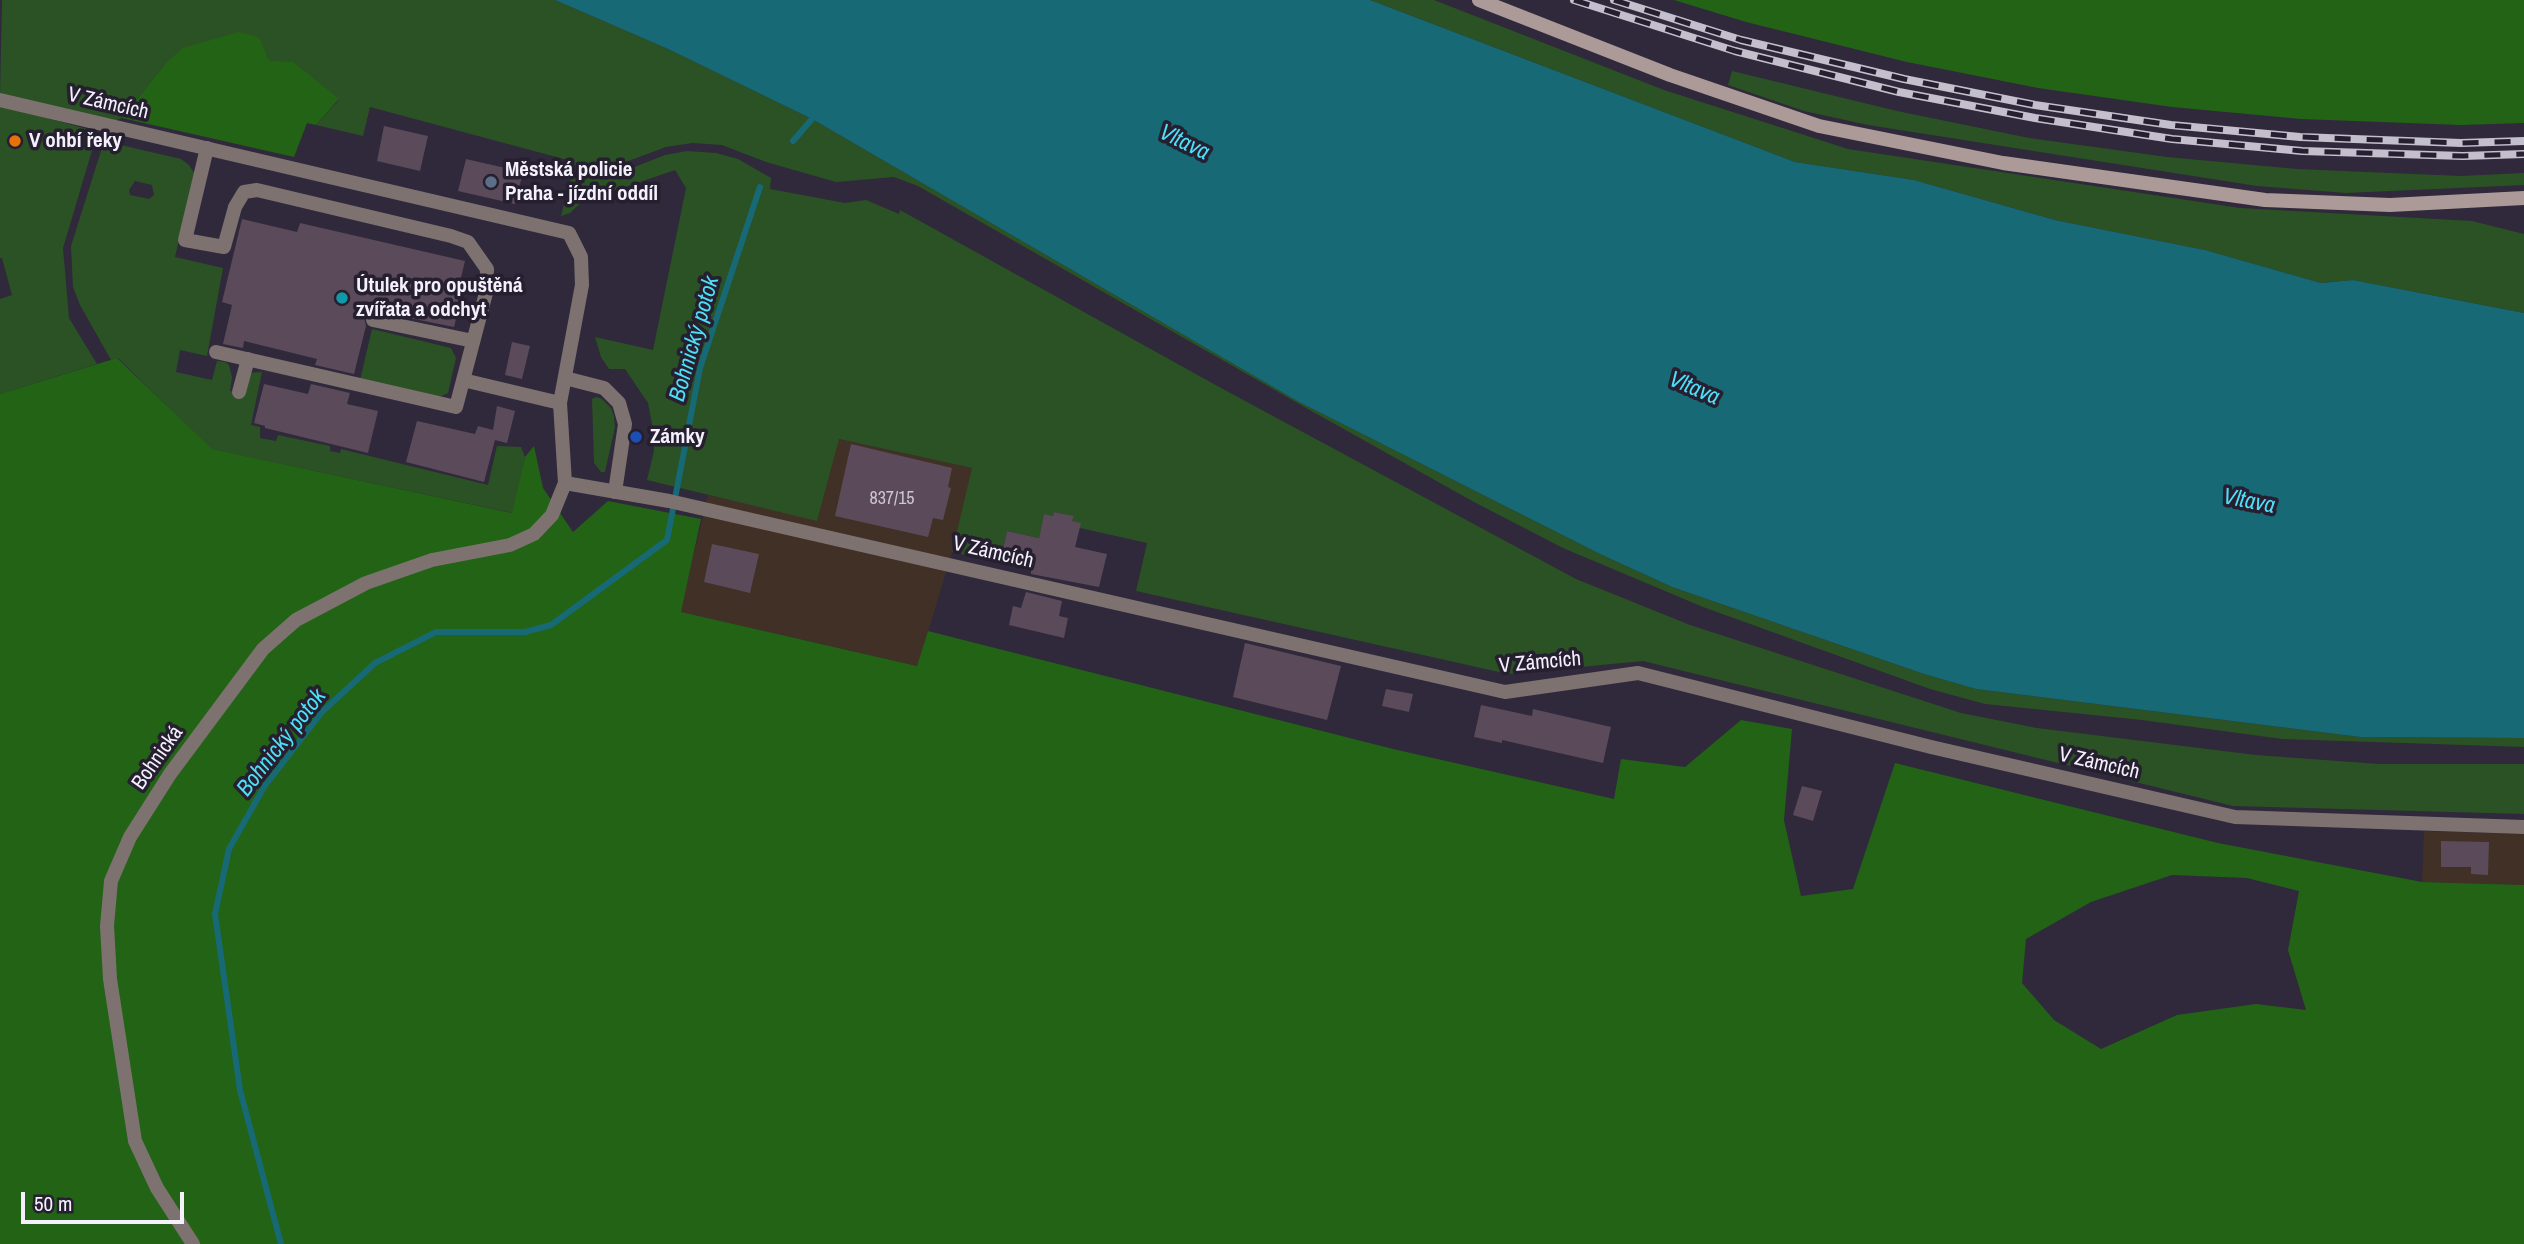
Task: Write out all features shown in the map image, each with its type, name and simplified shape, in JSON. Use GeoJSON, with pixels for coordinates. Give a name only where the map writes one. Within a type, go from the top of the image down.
{"type":"FeatureCollection","features":[{"type":"Feature","properties":{"kind":"main road"},"geometry":{"type":"LineString","coordinates":[[1479,0],[1670,75],[1819,126],[2003,163],[2265,200],[2389,205],[2524,198]]}},
{"type":"Feature","properties":{"kind":"street","name":"V Zámcích"},"geometry":{"type":"LineString","coordinates":[[0,100],[569,233],[581,257],[582,285],[565,378]]}},
{"type":"Feature","properties":{"kind":"street"},"geometry":{"type":"LineString","coordinates":[[207,148],[185,240],[224,247],[234,207],[244,192],[257,190],[460,239],[468,242],[487,269],[486,293],[456,407],[216,352]]}},
{"type":"Feature","properties":{"kind":"street"},"geometry":{"type":"LineString","coordinates":[[373,320],[474,341]]}},
{"type":"Feature","properties":{"kind":"street"},"geometry":{"type":"LineString","coordinates":[[239,392],[248,359]]}},
{"type":"Feature","properties":{"kind":"street"},"geometry":{"type":"LineString","coordinates":[[565,483],[560,403],[565,378],[604,388],[619,403],[625,424],[615,492]]}},
{"type":"Feature","properties":{"kind":"street"},"geometry":{"type":"LineString","coordinates":[[463,380],[560,403]]}},
{"type":"Feature","properties":{"kind":"street","name":"V Zámcích"},"geometry":{"type":"LineString","coordinates":[[565,483],[674,502],[1505,692],[1638,673],[1931,747],[2235,817],[2524,827]]}},
{"type":"Feature","properties":{"kind":"street","name":"Bohnická"},"geometry":{"type":"LineString","coordinates":[[194,1244],[157,1188],[135,1140],[120,1046],[110,979],[107,926],[111,881],[130,837],[170,774],[262,649],[296,620],[366,583],[432,560],[510,545],[534,534],[552,515],[565,483]]}},
{"type":"Feature","properties":{"kind":"shaded area"},"geometry":{"type":"Polygon","coordinates":[[[838,439],[973,468],[952,552],[918,666],[680,612],[708,495],[817,520],[838,439]]]}},
{"type":"Feature","properties":{"kind":"shaded area"},"geometry":{"type":"Polygon","coordinates":[[[2424,831],[2524,834],[2524,885],[2422,882],[2424,831]]]}},
{"type":"Feature","properties":{"kind":"green space"},"geometry":{"type":"Polygon","coordinates":[[[2,0],[555,0],[668,49],[812,119],[1299,402],[1600,554],[1672,587],[1924,674],[1976,689],[2360,737],[2524,738],[2524,747],[2282,739],[2142,720],[1985,704],[1930,689],[1703,607],[1563,548],[1474,502],[1308,409],[918,186],[894,177],[836,182],[766,162],[722,145],[692,143],[666,147],[623,163],[627,170],[665,155],[687,151],[716,153],[738,159],[771,178],[770,189],[845,203],[866,200],[899,214],[900,210],[1221,388],[1576,579],[1690,625],[1961,713],[2037,728],[2256,755],[2379,764],[2524,764],[2524,814],[2233,806],[1643,661],[1508,674],[1136,591],[1147,543],[1080,528],[1072,521],[1073,516],[1054,512],[1053,516],[1044,515],[1039,538],[1007,531],[1000,562],[952,552],[972,468],[839,439],[817,521],[647,480],[654,451],[648,403],[625,369],[609,369],[601,357],[595,337],[653,350],[686,188],[675,170],[605,194],[605,199],[586,198],[570,213],[561,216],[575,162],[370,107],[363,136],[316,125],[339,100],[165,64],[122,118],[114,121],[0,94],[2,0]]]}},
{"type":"Feature","properties":{"kind":"green space"},"geometry":{"type":"Polygon","coordinates":[[[1370,0],[1434,0],[1664,90],[1848,149],[2240,208],[2472,221],[2524,234],[2524,313],[2353,280],[2321,283],[2205,250],[2055,220],[1914,180],[1795,162],[1370,0]]]}},
{"type":"Feature","properties":{"kind":"green space"},"geometry":{"type":"Polygon","coordinates":[[[1674,0],[2524,0],[2524,123],[2461,125],[2301,119],[2172,107],[2038,88],[1907,62],[1746,22],[1674,0]]]}},
{"type":"Feature","properties":{"kind":"green space"},"geometry":{"type":"Polygon","coordinates":[[[239,32],[259,37],[269,61],[293,62],[339,99],[316,125],[307,123],[294,157],[122,118],[165,64],[183,48],[239,32]]]}},
{"type":"Feature","properties":{"kind":"green space"},"geometry":{"type":"Polygon","coordinates":[[[1732,71],[1897,111],[2029,138],[2167,157],[2297,169],[2461,176],[2524,173],[2524,185],[2346,193],[2257,186],[1868,125],[1804,111],[1728,85],[1732,71]]]}},
{"type":"Feature","properties":{"kind":"green space"},"geometry":{"type":"Polygon","coordinates":[[[0,105],[87,129],[96,137],[63,248],[69,318],[97,364],[0,394],[0,299],[12,295],[0,258],[0,105]]]}},
{"type":"Feature","properties":{"kind":"green space"},"geometry":{"type":"Polygon","coordinates":[[[110,140],[112,143],[181,159],[194,173],[175,257],[223,268],[207,356],[180,350],[176,372],[212,380],[217,361],[225,362],[229,365],[232,377],[230,391],[241,394],[249,373],[262,372],[251,425],[260,427],[260,438],[276,441],[278,435],[330,446],[330,451],[340,453],[341,449],[488,485],[497,446],[521,447],[525,457],[513,513],[211,449],[118,358],[111,360],[80,305],[73,287],[71,246],[101,151],[110,140]],[[135,181],[129,190],[130,195],[149,199],[154,195],[152,185],[135,181]]]}},
{"type":"Feature","properties":{"kind":"green space"},"geometry":{"type":"Polygon","coordinates":[[[372,329],[451,348],[456,358],[448,393],[437,398],[360,380],[372,329]]]}},
{"type":"Feature","properties":{"kind":"green space"},"geometry":{"type":"Polygon","coordinates":[[[117,358],[212,449],[512,513],[525,457],[534,446],[543,488],[573,532],[608,501],[701,519],[681,612],[917,666],[928,631],[1393,749],[1614,799],[1621,759],[1685,767],[1741,720],[1792,729],[1784,820],[1801,896],[1853,889],[1895,763],[2218,843],[2422,882],[2524,885],[2524,1244],[0,1244],[0,394],[117,358]],[[2172,875],[2091,902],[2026,939],[2022,983],[2054,1020],[2101,1049],[2177,1015],[2256,1004],[2306,1010],[2288,950],[2299,891],[2247,878],[2172,875]]]}},
{"type":"Feature","properties":{"kind":"green space"},"geometry":{"type":"Polygon","coordinates":[[[596,397],[611,408],[614,416],[615,427],[605,472],[601,472],[594,463],[592,399],[596,397]]]}},
{"type":"Feature","properties":{"kind":"water","name":"Vltava"},"geometry":{"type":"Polygon","coordinates":[[[555,0],[1370,0],[1795,162],[1914,180],[2055,220],[2205,250],[2321,283],[2353,280],[2524,313],[2524,738],[2360,737],[1976,689],[1924,674],[1672,587],[1600,554],[1299,402],[812,119],[668,49],[555,0]]]}},
{"type":"Feature","properties":{"kind":"building"},"geometry":{"type":"Polygon","coordinates":[[[384,126],[428,136],[420,171],[377,161],[384,126]]]}},
{"type":"Feature","properties":{"kind":"building","name":"Městská policie Praha - jízdní oddíl"},"geometry":{"type":"Polygon","coordinates":[[[466,159],[523,172],[515,204],[458,191],[466,159]]]}},
{"type":"Feature","properties":{"kind":"building","name":"Útulek pro opuštěná zvířata a odchyt"},"geometry":{"type":"Polygon","coordinates":[[[242,219],[297,232],[300,223],[465,261],[459,286],[464,287],[454,327],[370,310],[364,317],[366,326],[354,374],[315,365],[317,359],[244,341],[243,348],[223,344],[232,305],[222,302],[242,219]]]}},
{"type":"Feature","properties":{"kind":"building"},"geometry":{"type":"Polygon","coordinates":[[[512,342],[530,346],[522,379],[505,375],[512,342]]]}},
{"type":"Feature","properties":{"kind":"building"},"geometry":{"type":"Polygon","coordinates":[[[264,384],[308,394],[311,384],[350,393],[347,404],[378,411],[368,453],[254,423],[264,384]]]}},
{"type":"Feature","properties":{"kind":"building"},"geometry":{"type":"Polygon","coordinates":[[[497,406],[515,411],[507,443],[495,440],[484,482],[406,462],[417,421],[475,434],[478,426],[493,430],[497,406]]]}},
{"type":"Feature","properties":{"kind":"building"},"geometry":{"type":"Polygon","coordinates":[[[851,444],[952,468],[948,487],[951,488],[943,520],[933,518],[928,537],[835,516],[851,444]]]}},
{"type":"Feature","properties":{"kind":"building"},"geometry":{"type":"Polygon","coordinates":[[[1054,512],[1074,516],[1072,521],[1081,523],[1075,547],[1107,554],[1099,587],[1031,574],[1031,571],[1000,563],[1007,531],[1039,538],[1044,514],[1053,516],[1054,512]]]}},
{"type":"Feature","properties":{"kind":"building"},"geometry":{"type":"Polygon","coordinates":[[[712,544],[759,554],[750,593],[704,582],[712,544]]]}},
{"type":"Feature","properties":{"kind":"building"},"geometry":{"type":"Polygon","coordinates":[[[1026,592],[1062,601],[1059,616],[1068,618],[1064,638],[1009,625],[1013,606],[1021,608],[1026,592]]]}},
{"type":"Feature","properties":{"kind":"building"},"geometry":{"type":"Polygon","coordinates":[[[1245,643],[1341,666],[1327,720],[1233,697],[1245,643]]]}},
{"type":"Feature","properties":{"kind":"building"},"geometry":{"type":"Polygon","coordinates":[[[1386,689],[1413,694],[1409,712],[1382,706],[1386,689]]]}},
{"type":"Feature","properties":{"kind":"building"},"geometry":{"type":"Polygon","coordinates":[[[1481,705],[1532,716],[1533,709],[1611,727],[1603,763],[1502,740],[1502,743],[1474,737],[1481,705]]]}},
{"type":"Feature","properties":{"kind":"building"},"geometry":{"type":"Polygon","coordinates":[[[1802,786],[1822,791],[1813,821],[1793,815],[1802,786]]]}},
{"type":"Feature","properties":{"kind":"building"},"geometry":{"type":"Polygon","coordinates":[[[2441,841],[2489,842],[2488,875],[2471,874],[2471,867],[2441,867],[2441,841]]]}},
{"type":"Feature","properties":{"kind":"waterway","name":"Bohnický potok"},"geometry":{"type":"LineString","coordinates":[[793,141],[812,119],[813,112]]}},
{"type":"Feature","properties":{"kind":"waterway","name":"Bohnický potok"},"geometry":{"type":"LineString","coordinates":[[281,1244],[240,1090],[215,914],[229,849],[264,787],[322,712],[375,663],[436,632],[525,632],[551,625],[667,540],[700,368],[760,187]]}},
{"type":"Feature","properties":{"kind":"railway"},"geometry":{"type":"LineString","coordinates":[[1574,0],[1735,51],[1899,92],[2035,118],[2172,139],[2302,151],[2463,156],[2524,154]]}},
{"type":"Feature","properties":{"kind":"railway"},"geometry":{"type":"LineString","coordinates":[[1614,0],[1741,40],[1904,79],[2035,105],[2171,125],[2300,137],[2461,143],[2524,141]]}},
{"type":"Feature","properties":{"kind":"place","name":"V ohbí řeky"},"geometry":{"type":"Point","coordinates":[15,141]}},
{"type":"Feature","properties":{"kind":"place","name":"Městská policie Praha - jízdní oddíl"},"geometry":{"type":"Point","coordinates":[491,182]}},
{"type":"Feature","properties":{"kind":"place","name":"Útulek pro opuštěná zvířata a odchyt"},"geometry":{"type":"Point","coordinates":[342,298]}},
{"type":"Feature","properties":{"kind":"place","name":"Zámky"},"geometry":{"type":"Point","coordinates":[636,437]}}]}
